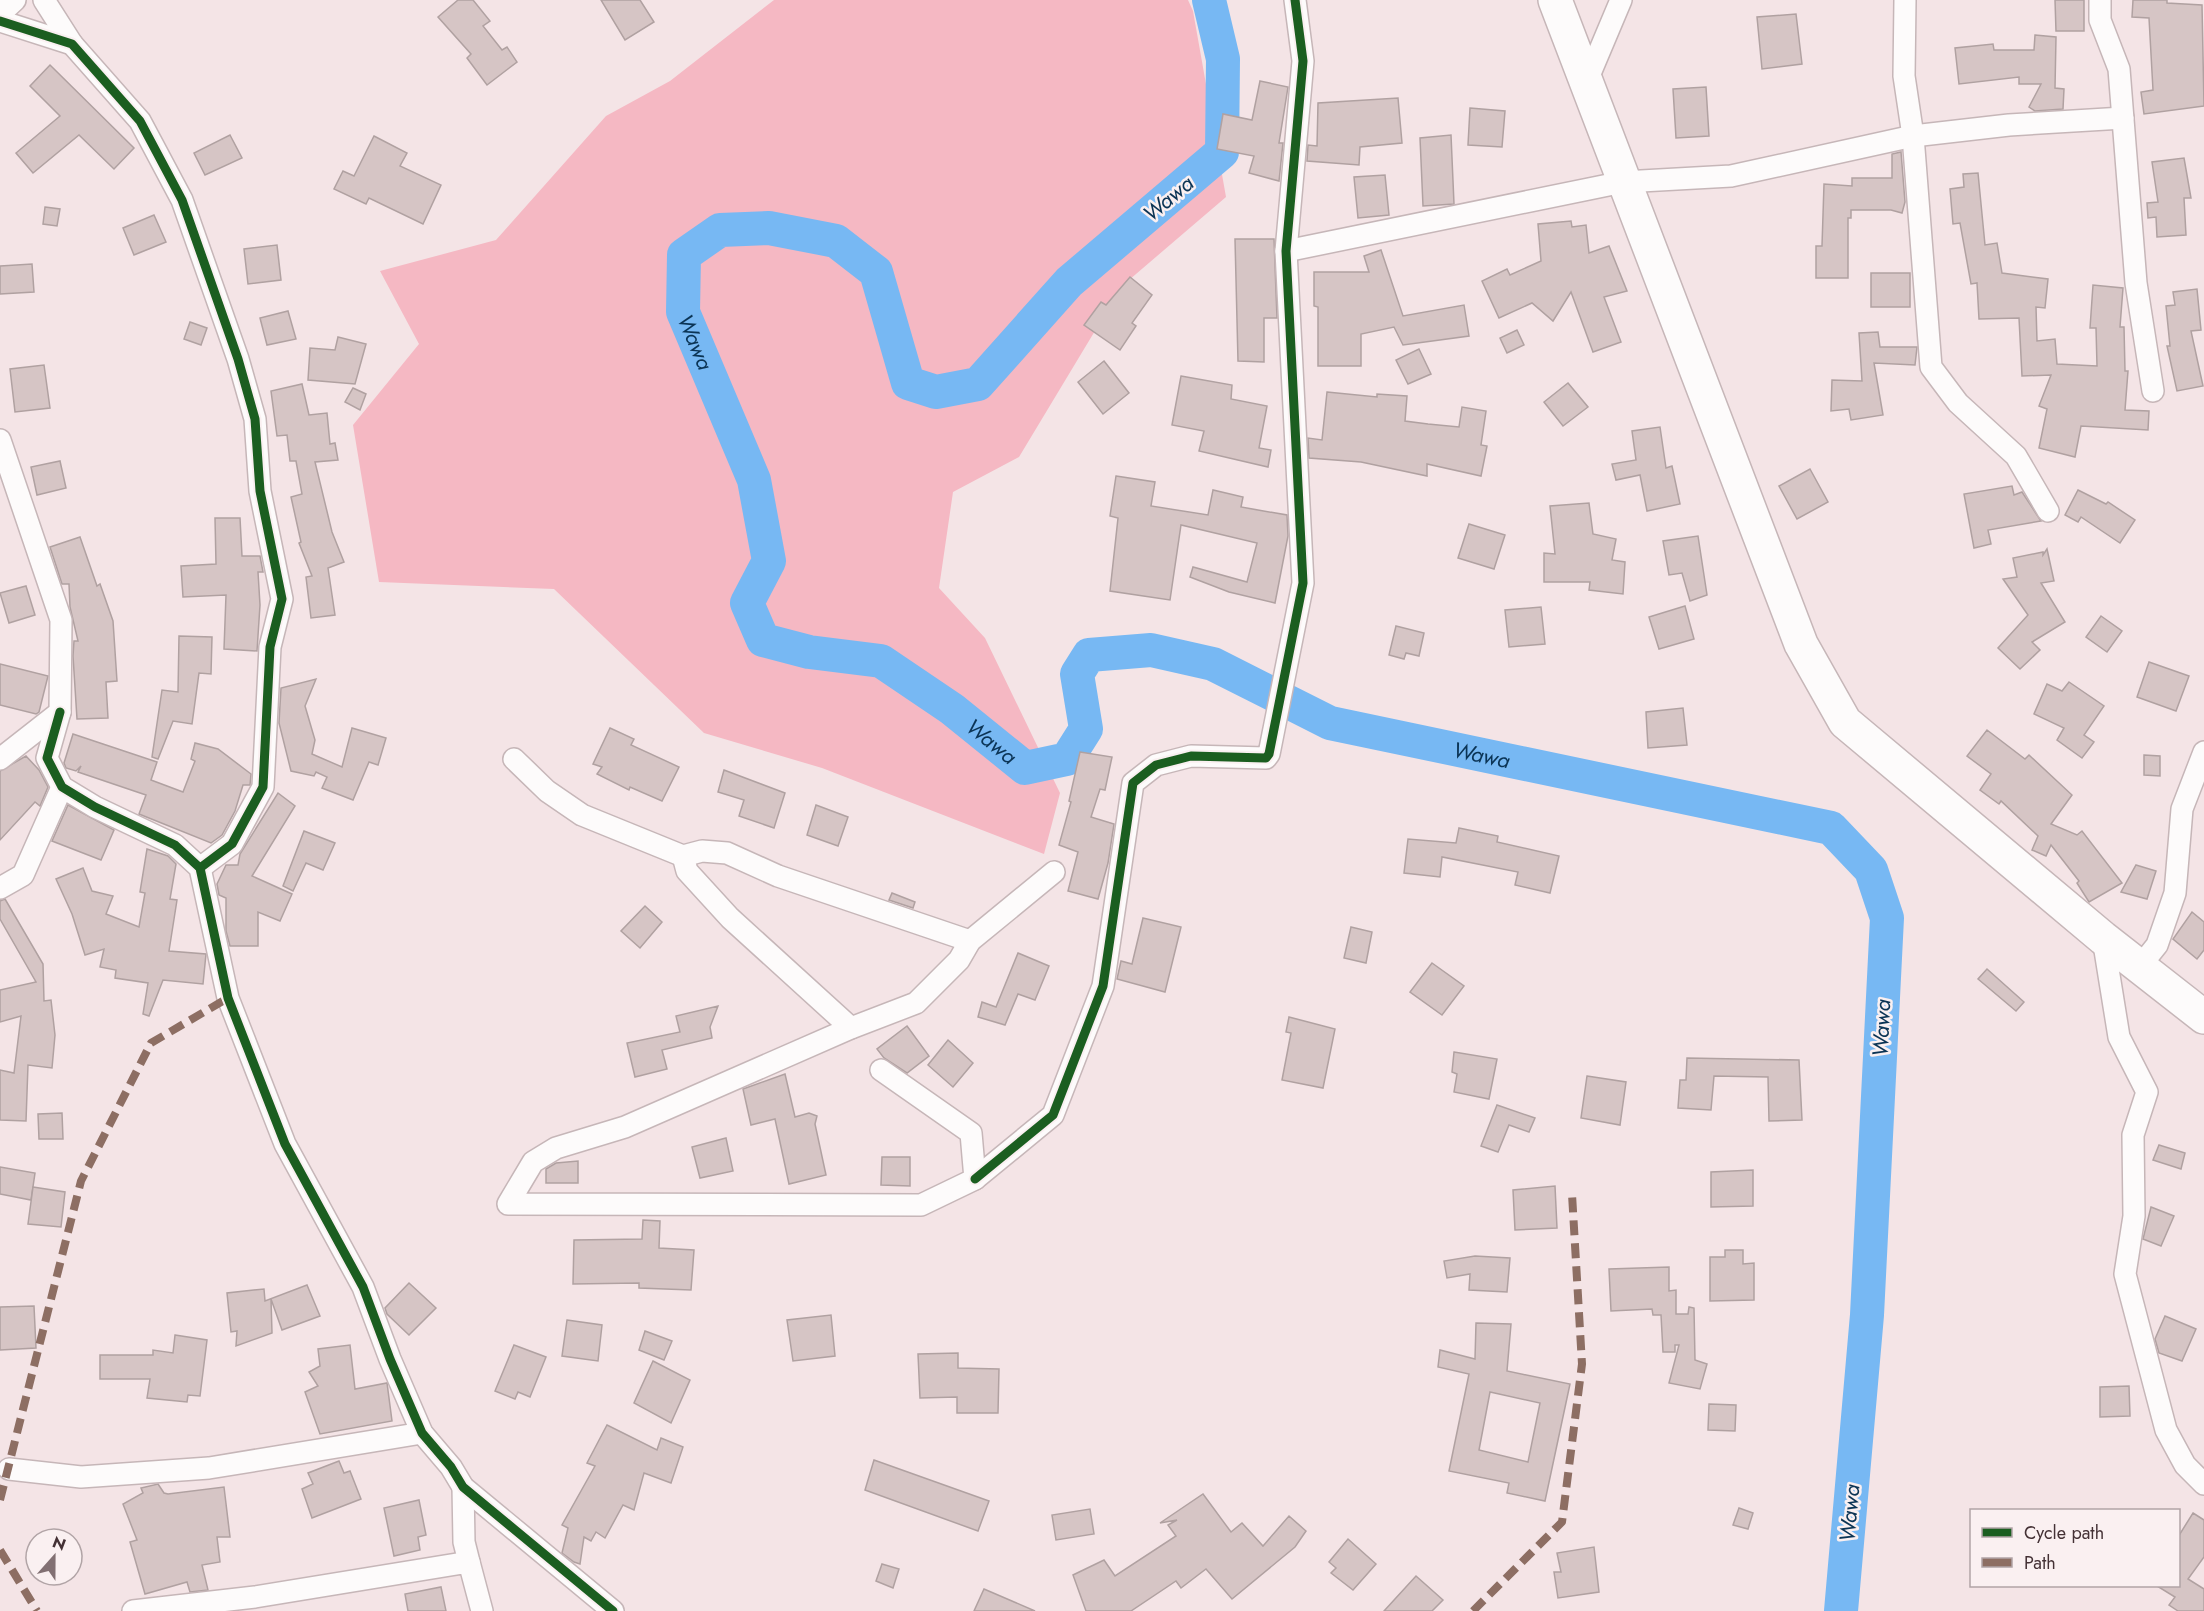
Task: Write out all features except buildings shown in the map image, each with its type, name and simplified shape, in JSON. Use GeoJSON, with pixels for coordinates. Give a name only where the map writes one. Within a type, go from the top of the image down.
{"type":"FeatureCollection","features":[{"type":"Feature","properties":{"kind":"highway"},"geometry":{"type":"LineString","coordinates":[[1555,0],[1801,644],[1845,722],[2103,938],[2204,1017]]}},
{"type":"Feature","properties":{"kind":"street"},"geometry":{"type":"LineString","coordinates":[[0,14],[15,0]]}},
{"type":"Feature","properties":{"kind":"street"},"geometry":{"type":"LineString","coordinates":[[44,0],[72,44],[140,121],[182,200],[238,359],[255,419],[260,491],[282,599],[270,647],[262,787],[232,844],[200,868]]}},
{"type":"Feature","properties":{"kind":"street"},"geometry":{"type":"LineString","coordinates":[[1054,872],[970,941],[959,960],[915,1003],[851,1028],[625,1126],[556,1148],[533,1162],[508,1204],[921,1205],[975,1179],[1053,1115],[1103,986],[1132,783],[1156,765],[1191,756],[1266,758],[1269,754],[1303,583],[1286,251],[1303,61],[1295,0]]}},
{"type":"Feature","properties":{"kind":"street"},"geometry":{"type":"LineString","coordinates":[[1586,83],[1621,0]]}},
{"type":"Feature","properties":{"kind":"street"},"geometry":{"type":"LineString","coordinates":[[1905,0],[1904,76],[1913,136],[1931,367],[1958,403],[2016,456],[2048,511]]}},
{"type":"Feature","properties":{"kind":"street"},"geometry":{"type":"LineString","coordinates":[[2100,0],[2100,20],[2119,69],[2136,283],[2153,391]]}},
{"type":"Feature","properties":{"kind":"street"},"geometry":{"type":"LineString","coordinates":[[0,21],[72,44]]}},
{"type":"Feature","properties":{"kind":"street"},"geometry":{"type":"LineString","coordinates":[[1286,251],[1623,182],[1731,176],[1913,136],[2009,125],[2123,118]]}},
{"type":"Feature","properties":{"kind":"street"},"geometry":{"type":"LineString","coordinates":[[0,440],[61,620],[60,712],[47,758],[63,787],[95,807],[175,845],[200,868],[232,1009],[285,1144],[363,1287],[422,1433],[451,1467],[463,1487],[613,1611]]}},
{"type":"Feature","properties":{"kind":"street"},"geometry":{"type":"LineString","coordinates":[[0,759],[60,712]]}},
{"type":"Feature","properties":{"kind":"street"},"geometry":{"type":"LineString","coordinates":[[2141,966],[2157,945],[2175,893],[2182,809],[2204,752]]}},
{"type":"Feature","properties":{"kind":"street"},"geometry":{"type":"LineString","coordinates":[[514,759],[546,791],[582,815],[683,855],[702,850],[727,853],[778,876],[970,941]]}},
{"type":"Feature","properties":{"kind":"street"},"geometry":{"type":"LineString","coordinates":[[0,888],[23,875],[63,787]]}},
{"type":"Feature","properties":{"kind":"street"},"geometry":{"type":"LineString","coordinates":[[683,855],[687,871],[730,918],[851,1028]]}},
{"type":"Feature","properties":{"kind":"street"},"geometry":{"type":"LineString","coordinates":[[2103,938],[2119,1037],[2147,1092],[2133,1135],[2134,1216],[2125,1274],[2166,1430],[2185,1466],[2204,1484]]}},
{"type":"Feature","properties":{"kind":"street"},"geometry":{"type":"LineString","coordinates":[[881,1070],[971,1133],[975,1179]]}},
{"type":"Feature","properties":{"kind":"street"},"geometry":{"type":"LineString","coordinates":[[9,1469],[81,1477],[209,1468],[422,1433]]}},
{"type":"Feature","properties":{"kind":"street"},"geometry":{"type":"LineString","coordinates":[[463,1487],[464,1542],[482,1611]]}},
{"type":"Feature","properties":{"kind":"street"},"geometry":{"type":"LineString","coordinates":[[133,1611],[255,1597],[469,1562]]}},
{"type":"Feature","properties":{"kind":"shaded area"},"geometry":{"type":"Polygon","coordinates":[[[774,0],[1188,0],[1193,11],[1226,197],[1122,286],[1019,457],[953,492],[939,588],[985,638],[1060,793],[1044,854],[822,768],[704,733],[554,589],[379,582],[353,425],[419,344],[380,271],[496,240],[606,116],[670,81],[774,0]]]}},
{"type":"Feature","properties":{"kind":"waterway","name":"Wawa"},"geometry":{"type":"LineString","coordinates":[[1209,0],[1223,59],[1222,152],[1069,282],[978,384],[936,392],[908,383],[876,272],[836,241],[769,228],[720,230],[684,255],[683,312],[754,480],[769,561],[747,603],[763,640],[809,652],[881,661],[952,709],[1025,768],[1067,759],[1086,729],[1077,674],[1089,655],[1151,650],[1213,664],[1330,723],[1831,828],[1871,870],[1887,918],[1867,1315],[1841,1611]]}},
{"type":"Feature","properties":{"kind":"marked path"},"geometry":{"type":"LineString","coordinates":[[0,1500],[81,1181],[151,1043],[228,998]]}},
{"type":"Feature","properties":{"kind":"marked path"},"geometry":{"type":"LineString","coordinates":[[1473,1611],[1562,1522],[1582,1364],[1572,1194]]}},
{"type":"Feature","properties":{"kind":"marked path"},"geometry":{"type":"LineString","coordinates":[[0,1550],[37,1611]]}},
{"type":"Feature","properties":{"kind":"cycle path"},"geometry":{"type":"LineString","coordinates":[[975,1179],[1053,1115],[1103,986],[1133,783],[1156,765],[1191,756],[1266,758],[1269,754],[1303,583],[1286,251],[1303,61],[1295,0]]}},
{"type":"Feature","properties":{"kind":"cycle path"},"geometry":{"type":"LineString","coordinates":[[0,21],[72,44],[140,121],[182,200],[238,359],[255,419],[260,491],[282,599],[270,647],[263,787],[232,844],[200,868]]}},
{"type":"Feature","properties":{"kind":"cycle path"},"geometry":{"type":"LineString","coordinates":[[60,712],[47,758],[62,787],[95,807],[175,845],[200,868],[228,998],[285,1144],[363,1287],[390,1359],[422,1433],[451,1467],[463,1487],[613,1611]]}}]}
